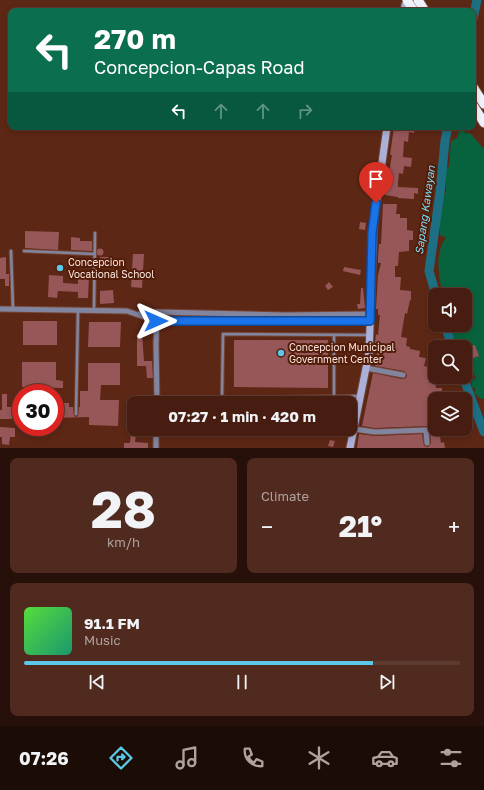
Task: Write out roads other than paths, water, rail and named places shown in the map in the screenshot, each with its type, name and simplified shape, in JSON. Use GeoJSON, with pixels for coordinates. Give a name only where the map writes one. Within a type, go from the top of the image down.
{"type":"FeatureCollection","features":[{"type":"Feature","properties":{"kind":"highway"},"geometry":{"type":"LineString","coordinates":[[476,92],[484,104]]}},
{"type":"Feature","properties":{"kind":"highway"},"geometry":{"type":"LineString","coordinates":[[476,110],[483,122]]}},
{"type":"Feature","properties":{"kind":"main road"},"geometry":{"type":"LineString","coordinates":[[357,415],[369,353],[374,220],[387,130]]}},
{"type":"Feature","properties":{"kind":"main road"},"geometry":{"type":"LineString","coordinates":[[350,448],[353,436]]}},
{"type":"Feature","properties":{"kind":"street"},"geometry":{"type":"LineString","coordinates":[[0,309],[127,311],[156,321],[370,317]]}},
{"type":"Feature","properties":{"kind":"street"},"geometry":{"type":"LineString","coordinates":[[138,315],[156,312],[370,317]]}},
{"type":"Feature","properties":{"kind":"street"},"geometry":{"type":"LineString","coordinates":[[156,312],[157,396]]}},
{"type":"Feature","properties":{"kind":"street"},"geometry":{"type":"LineString","coordinates":[[366,368],[403,375]]}},
{"type":"Feature","properties":{"kind":"street"},"geometry":{"type":"LineString","coordinates":[[357,429],[375,432],[426,430],[428,443]]}},
{"type":"Feature","properties":{"kind":"street"},"geometry":{"type":"LineString","coordinates":[[156,436],[156,448]]}},
{"type":"Feature","properties":{"kind":"lane"},"geometry":{"type":"LineString","coordinates":[[94,311],[95,233]]}},
{"type":"Feature","properties":{"kind":"lane"},"geometry":{"type":"LineString","coordinates":[[11,251],[13,309]]}},
{"type":"Feature","properties":{"kind":"lane"},"geometry":{"type":"LineString","coordinates":[[24,251],[95,254]]}},
{"type":"Feature","properties":{"kind":"lane"},"geometry":{"type":"LineString","coordinates":[[76,414],[78,311]]}},
{"type":"Feature","properties":{"kind":"lane"},"geometry":{"type":"LineString","coordinates":[[222,396],[224,334],[369,335]]}},
{"type":"Feature","properties":{"kind":"lane"},"geometry":{"type":"LineString","coordinates":[[334,335],[334,396]]}},
{"type":"Feature","properties":{"kind":"waterway","name":"Sapang Kawayan"},"geometry":{"type":"LineString","coordinates":[[475,8],[477,0]]}},
{"type":"Feature","properties":{"kind":"waterway","name":"Sapang Kawayan"},"geometry":{"type":"LineString","coordinates":[[434,288],[429,271],[447,130]]}},
{"type":"Feature","properties":{"kind":"waterway","name":"Sapang Kawayan"},"geometry":{"type":"LineString","coordinates":[[447,332],[450,340]]}},
{"type":"Feature","properties":{"kind":"waterway","name":"Sapang Kawayan"},"geometry":{"type":"LineString","coordinates":[[466,384],[484,432]]}},
{"type":"Feature","properties":{"kind":"place","name":"Concepcion Vocational School"},"geometry":{"type":"Point","coordinates":[60,268]}},
{"type":"Feature","properties":{"kind":"place","name":"Concepcion Municipal Government Center"},"geometry":{"type":"Point","coordinates":[281,353]}}]}
